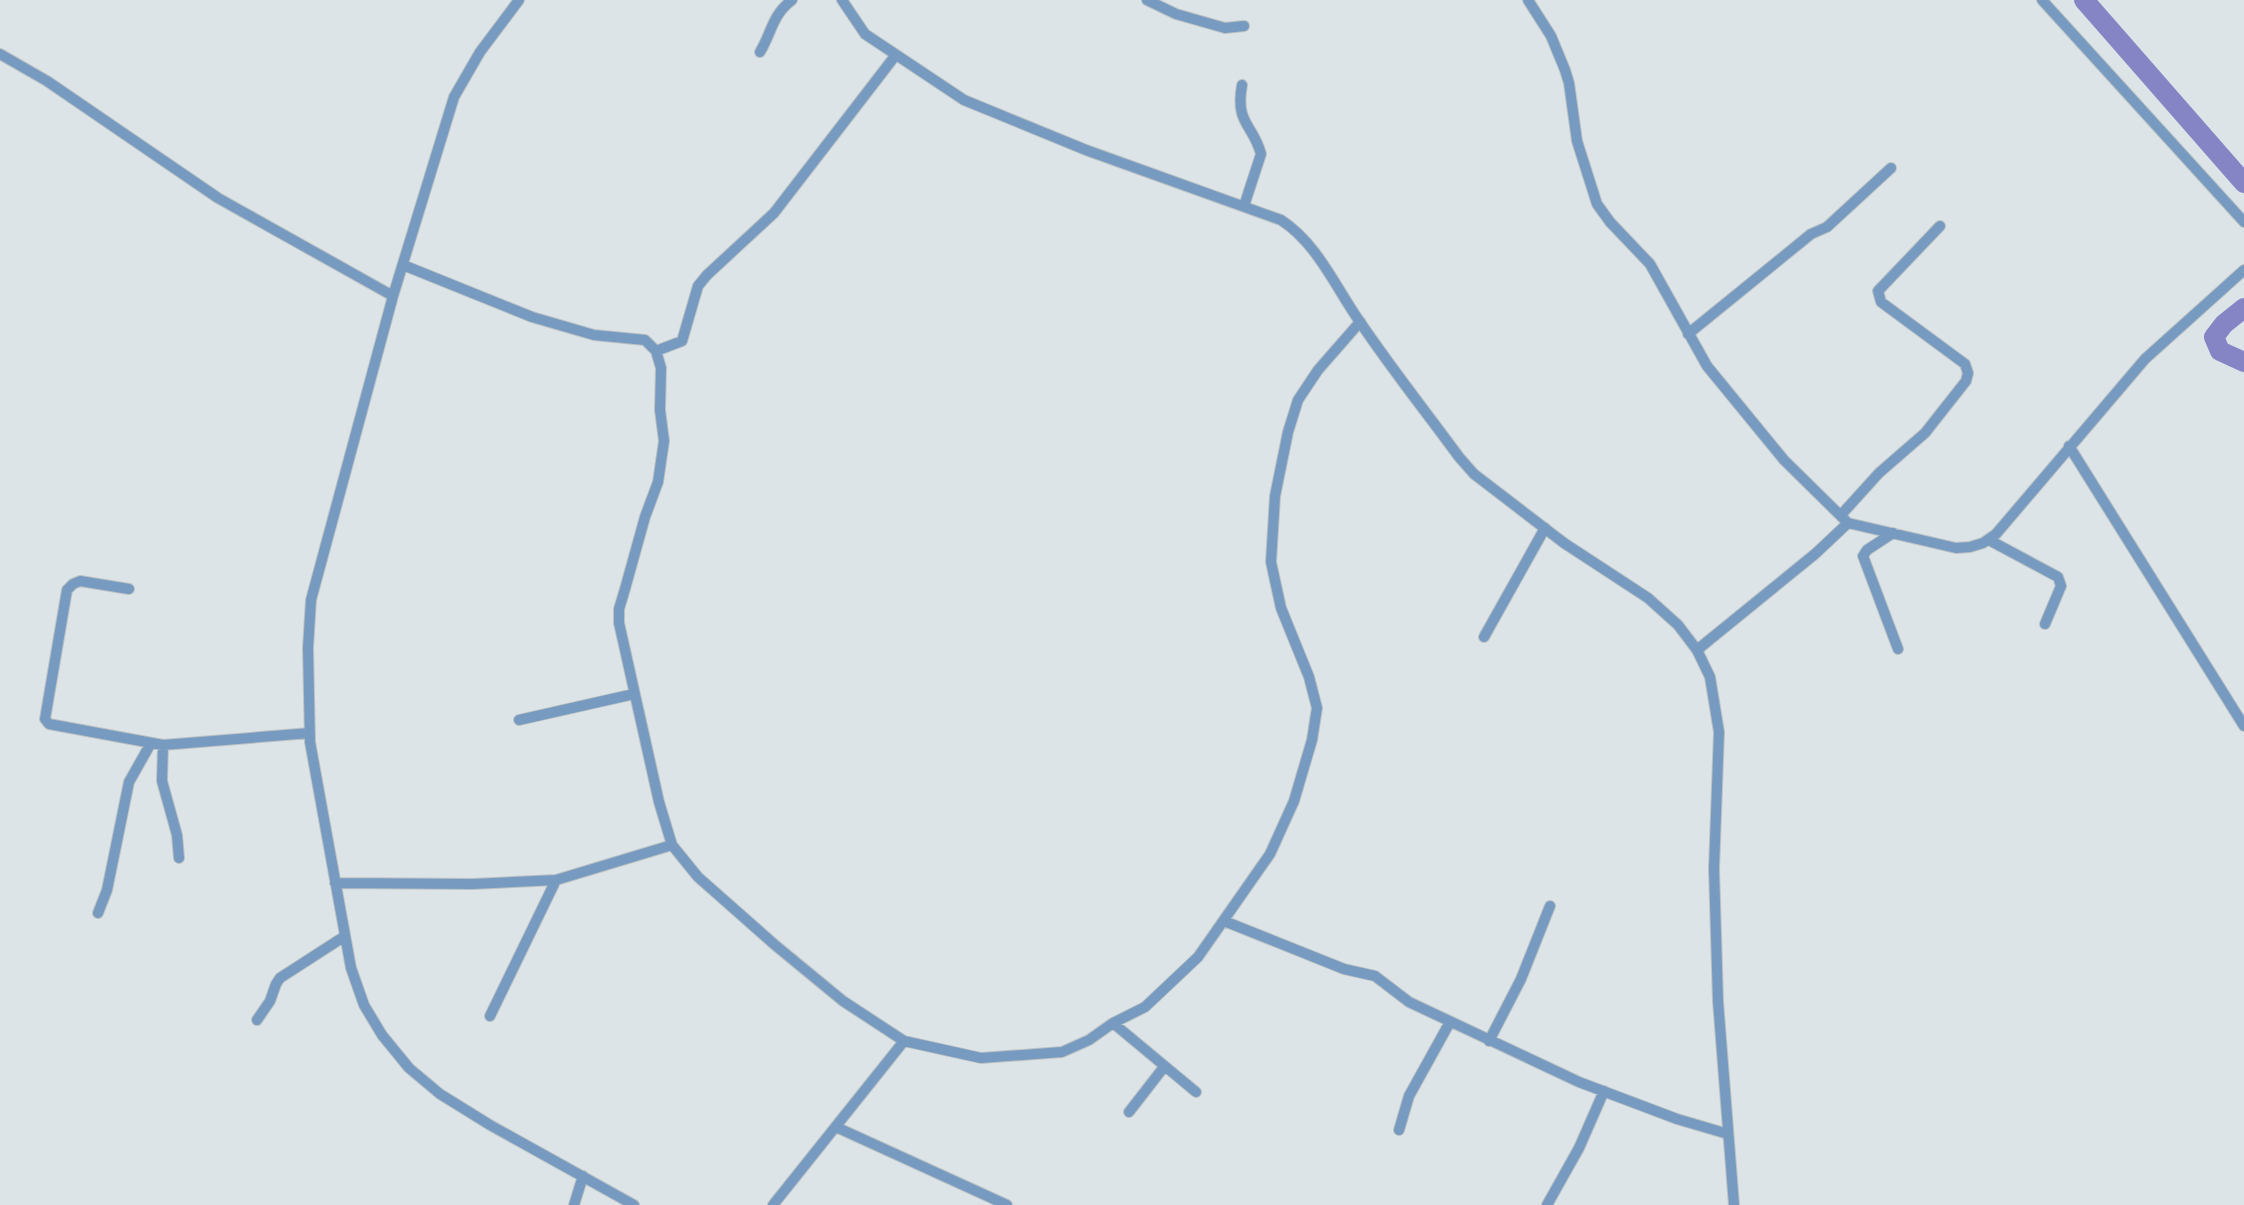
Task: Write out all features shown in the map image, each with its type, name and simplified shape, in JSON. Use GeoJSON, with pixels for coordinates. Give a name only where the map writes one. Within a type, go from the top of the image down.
{"type":"FeatureCollection","features":[{"type":"Feature","properties":{"kind":"street"},"geometry":{"type":"LineString","coordinates":[[519,0],[480,52],[454,97],[393,296],[311,600],[308,648],[310,733],[351,968],[364,1005],[382,1035],[409,1068],[440,1094],[490,1125],[634,1205]]}},
{"type":"Feature","properties":{"kind":"street"},"geometry":{"type":"LineString","coordinates":[[760,52],[768,38],[776,16],[792,0]]}},
{"type":"Feature","properties":{"kind":"street"},"geometry":{"type":"LineString","coordinates":[[842,0],[865,34],[895,56],[964,100],[1086,150],[1281,220],[1295,230],[1307,242],[1360,322],[1459,457],[1474,474],[1545,528],[1648,598],[1678,625],[1697,650],[1710,677],[1719,732],[1714,869],[1718,1001],[1734,1205]]}},
{"type":"Feature","properties":{"kind":"street"},"geometry":{"type":"LineString","coordinates":[[1147,0],[1176,14],[1225,28],[1244,26]]}},
{"type":"Feature","properties":{"kind":"street"},"geometry":{"type":"LineString","coordinates":[[1528,0],[1551,36],[1565,70],[1569,83],[1577,141],[1597,204],[1610,222],[1650,264],[1707,366],[1784,460],[1848,523],[1956,548],[1970,547],[1989,540],[2010,520],[2069,446],[2145,359],[2244,270]]}},
{"type":"Feature","properties":{"kind":"street"},"geometry":{"type":"LineString","coordinates":[[2042,0],[2244,222]]}},
{"type":"Feature","properties":{"kind":"street"},"geometry":{"type":"LineString","coordinates":[[0,54],[47,81],[218,198],[393,296]]}},
{"type":"Feature","properties":{"kind":"street"},"geometry":{"type":"LineString","coordinates":[[656,351],[682,341],[698,286],[707,275],[774,213],[895,56]]}},
{"type":"Feature","properties":{"kind":"street"},"geometry":{"type":"LineString","coordinates":[[1242,85],[1240,96],[1242,116],[1261,154],[1244,206]]}},
{"type":"Feature","properties":{"kind":"street"},"geometry":{"type":"LineString","coordinates":[[1688,334],[1804,239],[1828,227],[1891,168]]}},
{"type":"Feature","properties":{"kind":"street"},"geometry":{"type":"LineString","coordinates":[[1841,515],[1878,473],[1925,433],[1966,381],[1968,373],[1965,364],[1881,302],[1879,297],[1878,291],[1940,226]]}},
{"type":"Feature","properties":{"kind":"street"},"geometry":{"type":"LineString","coordinates":[[403,265],[532,317],[594,335],[644,340],[656,351],[661,368],[660,410],[664,441],[658,482],[645,517],[619,609],[619,623],[659,802],[672,845],[698,877],[775,945],[843,1001],[904,1042],[980,1058],[1032,1056],[1062,1052],[1089,1040],[1113,1023],[1145,1007],[1198,957],[1270,854],[1294,800],[1312,740],[1318,708],[1309,677],[1281,608],[1271,562],[1275,496],[1288,432],[1298,400],[1318,370],[1360,322]]}},
{"type":"Feature","properties":{"kind":"street"},"geometry":{"type":"LineString","coordinates":[[2069,446],[2244,726]]}},
{"type":"Feature","properties":{"kind":"street"},"geometry":{"type":"LineString","coordinates":[[1697,650],[1815,554],[1848,523]]}},
{"type":"Feature","properties":{"kind":"street"},"geometry":{"type":"LineString","coordinates":[[1484,637],[1545,528]]}},
{"type":"Feature","properties":{"kind":"street"},"geometry":{"type":"LineString","coordinates":[[1893,533],[1867,550],[1863,556],[1898,649]]}},
{"type":"Feature","properties":{"kind":"street"},"geometry":{"type":"LineString","coordinates":[[1989,540],[2058,577],[2061,581],[2061,586],[2044,624]]}},
{"type":"Feature","properties":{"kind":"street"},"geometry":{"type":"LineString","coordinates":[[129,589],[80,581],[73,584],[67,590],[46,720],[48,724],[163,745],[310,733]]}},
{"type":"Feature","properties":{"kind":"street"},"geometry":{"type":"LineString","coordinates":[[519,720],[634,694]]}},
{"type":"Feature","properties":{"kind":"street"},"geometry":{"type":"LineString","coordinates":[[98,913],[107,890],[129,782],[151,743]]}},
{"type":"Feature","properties":{"kind":"street"},"geometry":{"type":"LineString","coordinates":[[163,745],[162,781],[176,835],[179,858]]}},
{"type":"Feature","properties":{"kind":"street"},"geometry":{"type":"LineString","coordinates":[[335,883],[472,884],[556,880],[672,845]]}},
{"type":"Feature","properties":{"kind":"street"},"geometry":{"type":"LineString","coordinates":[[490,1016],[556,880]]}},
{"type":"Feature","properties":{"kind":"street"},"geometry":{"type":"LineString","coordinates":[[1490,1041],[1521,980],[1550,906]]}},
{"type":"Feature","properties":{"kind":"street"},"geometry":{"type":"LineString","coordinates":[[1224,921],[1344,969],[1375,976],[1409,1002],[1579,1082],[1677,1118],[1728,1134]]}},
{"type":"Feature","properties":{"kind":"street"},"geometry":{"type":"LineString","coordinates":[[257,1020],[270,1001],[280,978],[345,936]]}},
{"type":"Feature","properties":{"kind":"street"},"geometry":{"type":"LineString","coordinates":[[1399,1130],[1410,1096],[1450,1022]]}},
{"type":"Feature","properties":{"kind":"street"},"geometry":{"type":"LineString","coordinates":[[1113,1023],[1196,1092]]}},
{"type":"Feature","properties":{"kind":"street"},"geometry":{"type":"LineString","coordinates":[[773,1205],[904,1042]]}},
{"type":"Feature","properties":{"kind":"street"},"geometry":{"type":"LineString","coordinates":[[1129,1112],[1164,1067]]}},
{"type":"Feature","properties":{"kind":"street"},"geometry":{"type":"LineString","coordinates":[[1547,1205],[1579,1148],[1604,1091]]}},
{"type":"Feature","properties":{"kind":"street"},"geometry":{"type":"LineString","coordinates":[[836,1127],[1007,1205]]}},
{"type":"Feature","properties":{"kind":"street"},"geometry":{"type":"LineString","coordinates":[[574,1205],[583,1176]]}},
{"type":"Feature","properties":{"kind":"waterway"},"geometry":{"type":"LineString","coordinates":[[2084,0],[2244,183]]}},
{"type":"Feature","properties":{"kind":"waterway"},"geometry":{"type":"LineString","coordinates":[[2244,308],[2224,324],[2214,337],[2220,351],[2244,362]]}}]}
